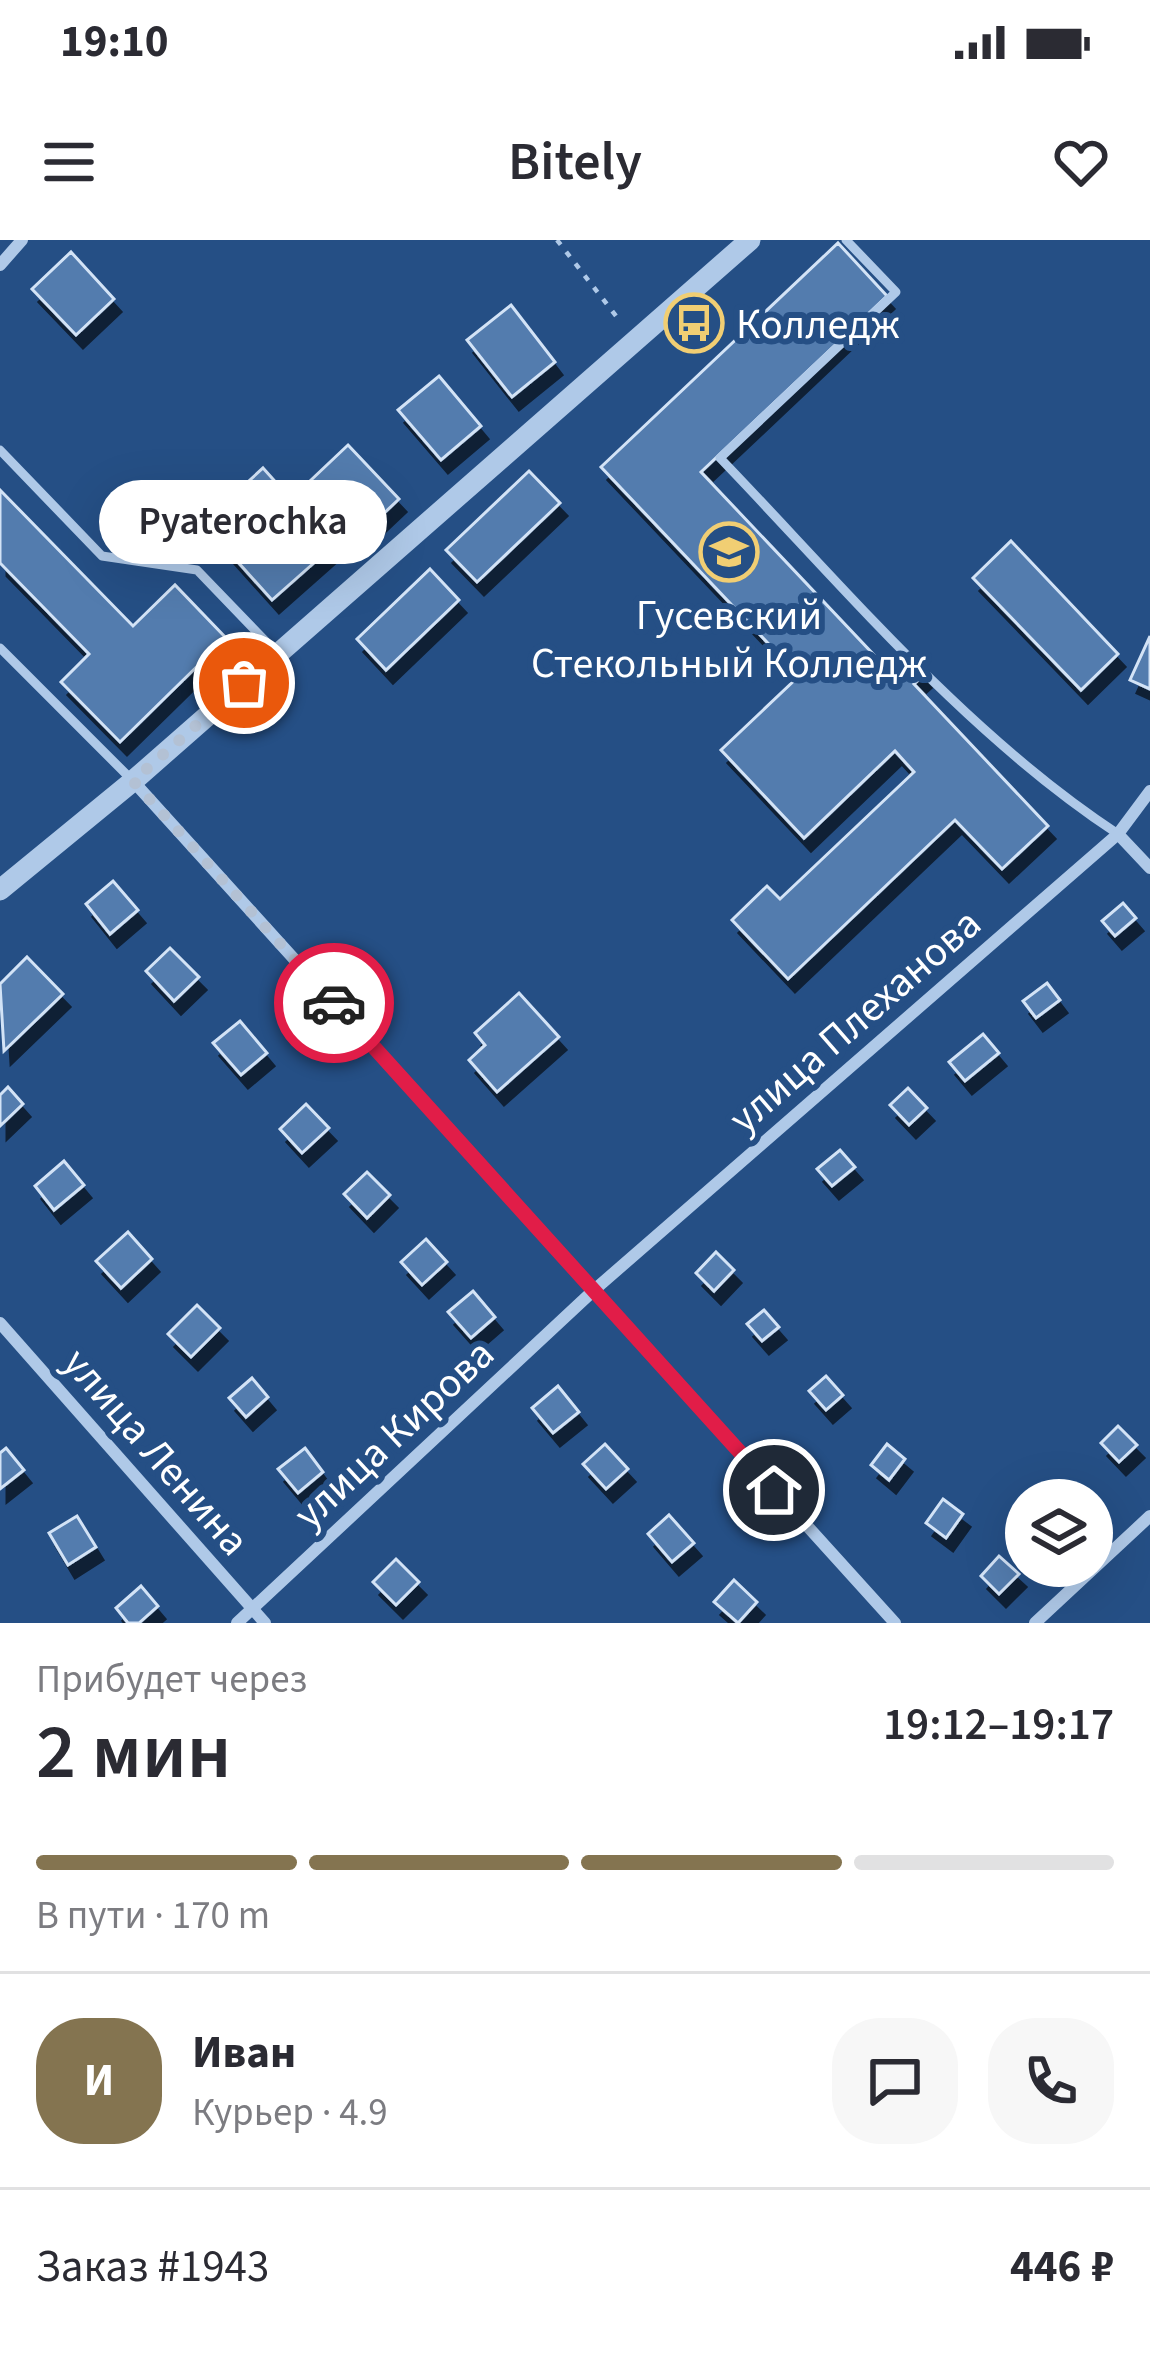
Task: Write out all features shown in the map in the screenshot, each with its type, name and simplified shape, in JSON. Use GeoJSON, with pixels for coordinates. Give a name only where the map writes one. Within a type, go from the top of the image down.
{"type":"FeatureCollection","features":[{"type":"Feature","properties":{"kind":"street"},"geometry":{"type":"LineString","coordinates":[[0,265],[22,240]]}},
{"type":"Feature","properties":{"kind":"street"},"geometry":{"type":"LineString","coordinates":[[0,890],[133,781],[750,240]]}},
{"type":"Feature","properties":{"kind":"street"},"geometry":{"type":"LineString","coordinates":[[133,781],[895,1623]]}},
{"type":"Feature","properties":{"kind":"street","name":"улица Плеханова"},"geometry":{"type":"LineString","coordinates":[[593,1291],[1118,834],[1150,791]]}},
{"type":"Feature","properties":{"kind":"street"},"geometry":{"type":"LineString","coordinates":[[1118,834],[1150,868]]}},
{"type":"Feature","properties":{"kind":"street","name":"улица Кирова"},"geometry":{"type":"LineString","coordinates":[[237,1623],[593,1291]]}},
{"type":"Feature","properties":{"kind":"street","name":"улица Ленина"},"geometry":{"type":"LineString","coordinates":[[0,1323],[265,1623]]}},
{"type":"Feature","properties":{"kind":"street"},"geometry":{"type":"LineString","coordinates":[[1035,1623],[1150,1516]]}},
{"type":"Feature","properties":{"kind":"lane"},"geometry":{"type":"LineString","coordinates":[[847,240],[896,292],[720,458],[906,651],[1046,786],[1118,834]]}},
{"type":"Feature","properties":{"kind":"lane"},"geometry":{"type":"LineString","coordinates":[[0,450],[102,556],[197,570],[278,655]]}},
{"type":"Feature","properties":{"kind":"lane"},"geometry":{"type":"LineString","coordinates":[[0,648],[133,781]]}},
{"type":"Feature","properties":{"kind":"path"},"geometry":{"type":"LineString","coordinates":[[557,240],[618,318],[632,344]]}},
{"type":"Feature","properties":{"kind":"building","name":"Гусевский Стекольный Колледж"},"geometry":{"type":"Polygon","coordinates":[[[838,243],[887,296],[701,472],[893,675],[909,659],[924,675],[914,684],[1048,826],[1002,869],[955,820],[788,979],[732,920],[767,886],[780,899],[914,772],[895,751],[804,838],[721,750],[799,676],[601,467],[838,243]]]}},
{"type":"Feature","properties":{"kind":"building"},"geometry":{"type":"Polygon","coordinates":[[[71,252],[114,299],[76,335],[32,289],[71,252]]]}},
{"type":"Feature","properties":{"kind":"building"},"geometry":{"type":"Polygon","coordinates":[[[511,305],[555,362],[512,397],[467,340],[511,305]]]}},
{"type":"Feature","properties":{"kind":"building"},"geometry":{"type":"Polygon","coordinates":[[[439,376],[481,426],[441,460],[398,410],[439,376]]]}},
{"type":"Feature","properties":{"kind":"building"},"geometry":{"type":"Polygon","coordinates":[[[348,445],[399,499],[361,535],[310,481],[348,445]]]}},
{"type":"Feature","properties":{"kind":"building"},"geometry":{"type":"Polygon","coordinates":[[[263,468],[333,546],[272,600],[203,523],[263,468]]]}},
{"type":"Feature","properties":{"kind":"building"},"geometry":{"type":"Polygon","coordinates":[[[529,471],[560,503],[477,582],[446,550],[529,471]]]}},
{"type":"Feature","properties":{"kind":"building"},"geometry":{"type":"Polygon","coordinates":[[[0,490],[133,626],[175,585],[226,638],[120,742],[61,682],[89,654],[0,563],[0,490]]]}},
{"type":"Feature","properties":{"kind":"building"},"geometry":{"type":"Polygon","coordinates":[[[1011,541],[1118,654],[1081,690],[973,578],[1011,541]]]}},
{"type":"Feature","properties":{"kind":"building"},"geometry":{"type":"Polygon","coordinates":[[[430,569],[459,600],[386,670],[357,639],[430,569]]]}},
{"type":"Feature","properties":{"kind":"building"},"geometry":{"type":"Polygon","coordinates":[[[1150,636],[1150,689],[1130,680],[1150,636]]]}},
{"type":"Feature","properties":{"kind":"building"},"geometry":{"type":"Polygon","coordinates":[[[113,881],[138,910],[110,934],[86,904],[113,881]]]}},
{"type":"Feature","properties":{"kind":"building"},"geometry":{"type":"Polygon","coordinates":[[[1123,903],[1136,918],[1115,936],[1102,921],[1123,903]]]}},
{"type":"Feature","properties":{"kind":"building"},"geometry":{"type":"Polygon","coordinates":[[[170,948],[199,977],[174,1001],[146,971],[170,948]]]}},
{"type":"Feature","properties":{"kind":"building"},"geometry":{"type":"Polygon","coordinates":[[[27,957],[63,994],[4,1051],[0,984],[27,957]]]}},
{"type":"Feature","properties":{"kind":"building"},"geometry":{"type":"Polygon","coordinates":[[[1047,983],[1060,1000],[1036,1018],[1023,1001],[1047,983]]]}},
{"type":"Feature","properties":{"kind":"building"},"geometry":{"type":"Polygon","coordinates":[[[519,993],[559,1037],[497,1092],[469,1060],[485,1045],[475,1033],[519,993]]]}},
{"type":"Feature","properties":{"kind":"building"},"geometry":{"type":"Polygon","coordinates":[[[240,1021],[267,1053],[241,1075],[213,1043],[240,1021]]]}},
{"type":"Feature","properties":{"kind":"building"},"geometry":{"type":"Polygon","coordinates":[[[983,1034],[999,1053],[965,1081],[949,1062],[983,1034]]]}},
{"type":"Feature","properties":{"kind":"building"},"geometry":{"type":"Polygon","coordinates":[[[8,1087],[23,1104],[0,1126],[0,1095],[8,1087]]]}},
{"type":"Feature","properties":{"kind":"building"},"geometry":{"type":"Polygon","coordinates":[[[908,1088],[927,1108],[909,1125],[890,1105],[908,1088]]]}},
{"type":"Feature","properties":{"kind":"building"},"geometry":{"type":"Polygon","coordinates":[[[306,1104],[329,1128],[302,1153],[280,1129],[306,1104]]]}},
{"type":"Feature","properties":{"kind":"building"},"geometry":{"type":"Polygon","coordinates":[[[840,1150],[855,1167],[832,1186],[817,1169],[840,1150]]]}},
{"type":"Feature","properties":{"kind":"building"},"geometry":{"type":"Polygon","coordinates":[[[64,1161],[84,1185],[54,1210],[35,1186],[64,1161]]]}},
{"type":"Feature","properties":{"kind":"building"},"geometry":{"type":"Polygon","coordinates":[[[367,1172],[390,1195],[367,1218],[344,1194],[367,1172]]]}},
{"type":"Feature","properties":{"kind":"building"},"geometry":{"type":"Polygon","coordinates":[[[128,1232],[152,1259],[121,1288],[96,1261],[128,1232]]]}},
{"type":"Feature","properties":{"kind":"building"},"geometry":{"type":"Polygon","coordinates":[[[426,1239],[447,1262],[422,1285],[401,1262],[426,1239]]]}},
{"type":"Feature","properties":{"kind":"building"},"geometry":{"type":"Polygon","coordinates":[[[716,1252],[734,1270],[714,1291],[696,1273],[716,1252]]]}},
{"type":"Feature","properties":{"kind":"building"},"geometry":{"type":"Polygon","coordinates":[[[473,1291],[495,1317],[471,1338],[448,1312],[473,1291]]]}},
{"type":"Feature","properties":{"kind":"building"},"geometry":{"type":"Polygon","coordinates":[[[197,1305],[220,1328],[191,1357],[168,1334],[197,1305]]]}},
{"type":"Feature","properties":{"kind":"building"},"geometry":{"type":"Polygon","coordinates":[[[764,1310],[779,1327],[762,1341],[747,1324],[764,1310]]]}},
{"type":"Feature","properties":{"kind":"building"},"geometry":{"type":"Polygon","coordinates":[[[826,1376],[843,1395],[826,1410],[809,1391],[826,1376]]]}},
{"type":"Feature","properties":{"kind":"building"},"geometry":{"type":"Polygon","coordinates":[[[252,1378],[268,1397],[246,1417],[229,1398],[252,1378]]]}},
{"type":"Feature","properties":{"kind":"building"},"geometry":{"type":"Polygon","coordinates":[[[558,1386],[579,1412],[553,1433],[532,1408],[558,1386]]]}},
{"type":"Feature","properties":{"kind":"building"},"geometry":{"type":"Polygon","coordinates":[[[1118,1426],[1137,1445],[1119,1462],[1101,1443],[1118,1426]]]}},
{"type":"Feature","properties":{"kind":"building"},"geometry":{"type":"Polygon","coordinates":[[[605,1444],[628,1469],[606,1489],[583,1464],[605,1444]]]}},
{"type":"Feature","properties":{"kind":"building"},"geometry":{"type":"Polygon","coordinates":[[[887,1444],[905,1459],[889,1480],[871,1465],[887,1444]]]}},
{"type":"Feature","properties":{"kind":"building"},"geometry":{"type":"Polygon","coordinates":[[[6,1448],[24,1470],[0,1489],[0,1453],[6,1448]]]}},
{"type":"Feature","properties":{"kind":"building"},"geometry":{"type":"Polygon","coordinates":[[[305,1448],[323,1472],[298,1493],[278,1469],[305,1448]]]}},
{"type":"Feature","properties":{"kind":"building"},"geometry":{"type":"Polygon","coordinates":[[[943,1499],[963,1514],[946,1538],[926,1523],[943,1499]]]}},
{"type":"Feature","properties":{"kind":"building"},"geometry":{"type":"Polygon","coordinates":[[[669,1515],[694,1543],[672,1562],[648,1534],[669,1515]]]}},
{"type":"Feature","properties":{"kind":"building"},"geometry":{"type":"Polygon","coordinates":[[[77,1516],[96,1547],[68,1565],[49,1533],[77,1516]]]}},
{"type":"Feature","properties":{"kind":"building"},"geometry":{"type":"Polygon","coordinates":[[[999,1556],[1005,1561],[1006,1587],[999,1594],[981,1576],[999,1556]]]}},
{"type":"Feature","properties":{"kind":"building"},"geometry":{"type":"Polygon","coordinates":[[[396,1559],[419,1582],[396,1605],[373,1582],[396,1559]]]}},
{"type":"Feature","properties":{"kind":"building"},"geometry":{"type":"Polygon","coordinates":[[[734,1580],[757,1602],[738,1623],[714,1602],[734,1580]]]}},
{"type":"Feature","properties":{"kind":"building"},"geometry":{"type":"Polygon","coordinates":[[[141,1586],[158,1606],[139,1623],[128,1623],[116,1608],[141,1586]]]}},
{"type":"Feature","properties":{"kind":"way so far"},"geometry":{"type":"LineString","coordinates":[[244,683],[133,781],[334,1003]]}},
{"type":"Feature","properties":{"kind":"place","name":"Колледж"},"geometry":{"type":"Point","coordinates":[694,323]}},
{"type":"Feature","properties":{"kind":"place","name":"Гусевский Стекольный Колледж"},"geometry":{"type":"Point","coordinates":[729,552]}},
{"type":"Feature","properties":{"kind":"place","name":"Pyaterochka"},"geometry":{"type":"Point","coordinates":[244,683]}},
{"type":"Feature","properties":{"kind":"route"},"geometry":{"type":"LineString","coordinates":[[334,1003],[774,1490]]}}]}
